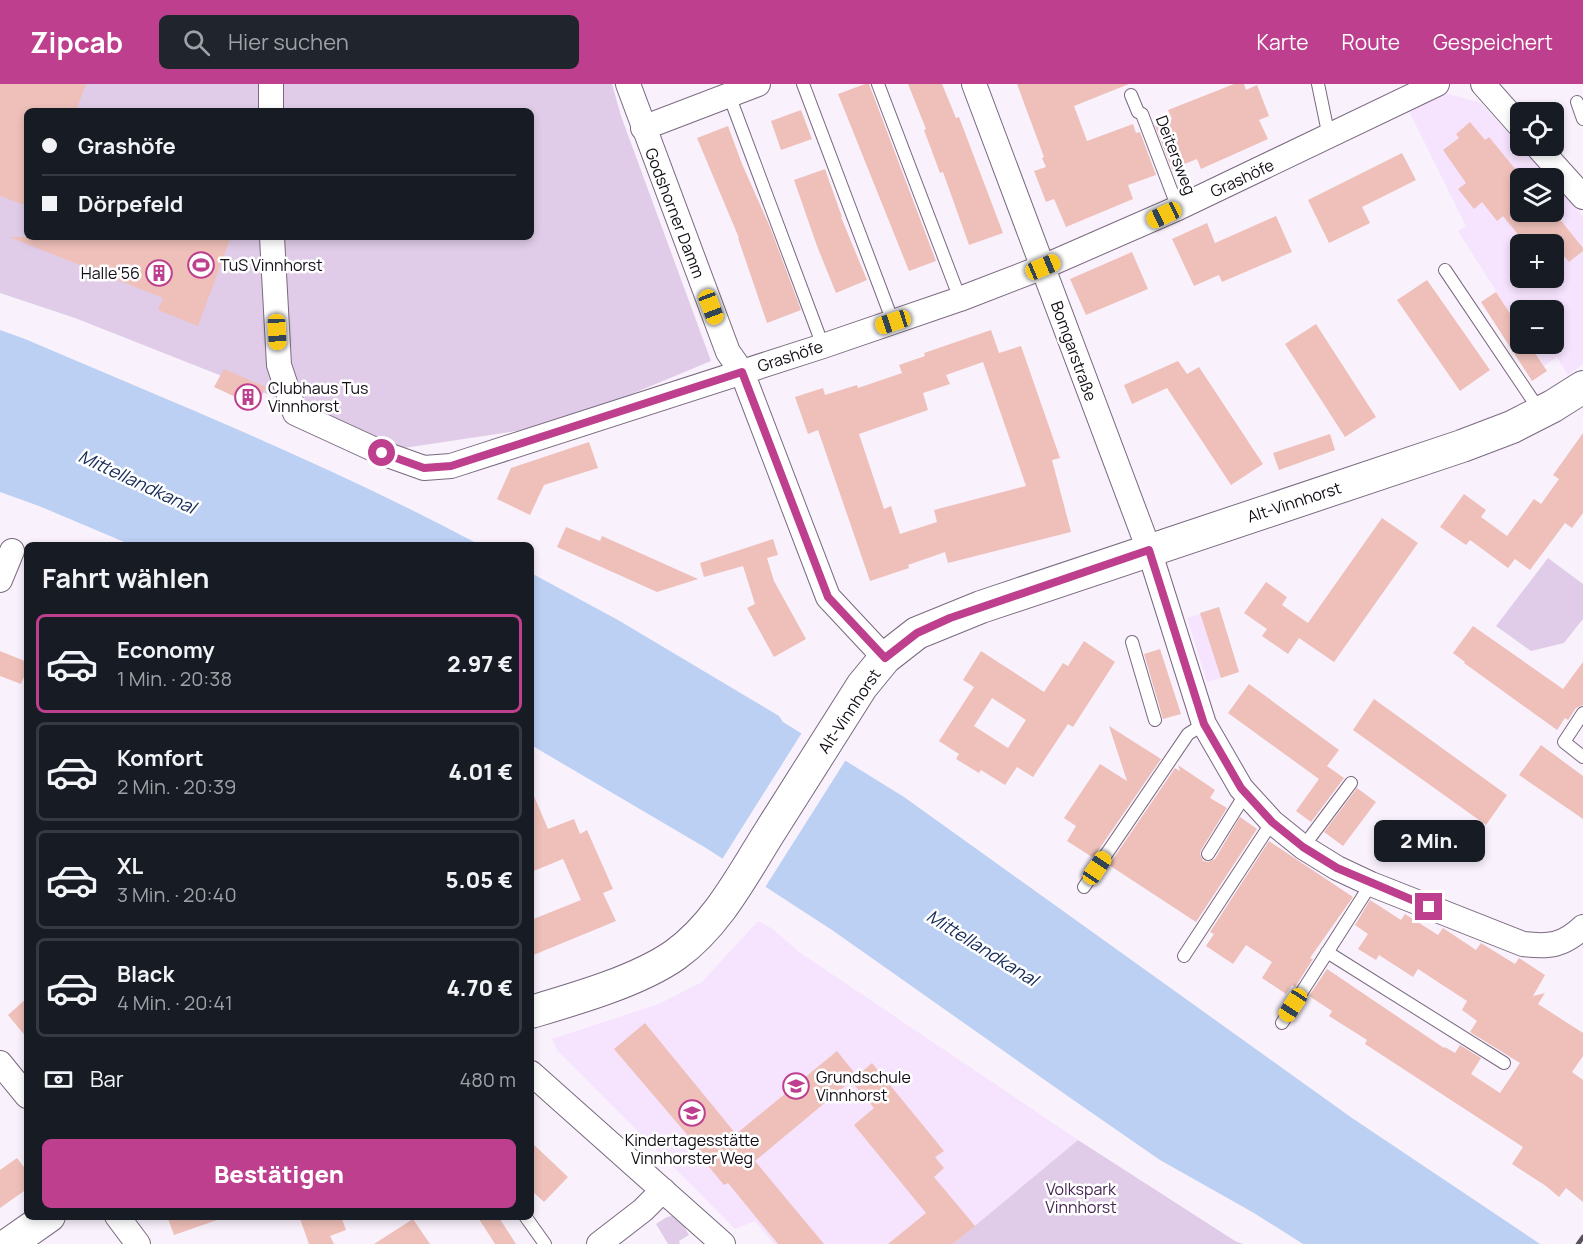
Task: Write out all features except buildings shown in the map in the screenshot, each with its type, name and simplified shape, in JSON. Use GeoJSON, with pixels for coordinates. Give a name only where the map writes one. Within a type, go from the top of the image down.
{"type":"FeatureCollection","features":[{"type":"Feature","properties":{"kind":"street"},"geometry":{"type":"LineString","coordinates":[[271,84],[271,108]]}},
{"type":"Feature","properties":{"kind":"street","name":"Godshorner Damm"},"geometry":{"type":"LineString","coordinates":[[628,84],[728,352],[742,372],[828,597],[885,658]]}},
{"type":"Feature","properties":{"kind":"street","name":"Bomgarstraße"},"geometry":{"type":"LineString","coordinates":[[974,84],[1149,550],[1204,724],[1246,793],[1272,822],[1303,847],[1337,868],[1371,884],[1523,944],[1557,945],[1572,937],[1583,927]]}},
{"type":"Feature","properties":{"kind":"street","name":"Grashöfe"},"geometry":{"type":"LineString","coordinates":[[272,240],[279,365],[295,413],[382,453],[424,468],[451,466],[823,346],[960,299],[1043,267],[1178,208],[1437,84]]}},
{"type":"Feature","properties":{"kind":"street"},"geometry":{"type":"LineString","coordinates":[[1483,84],[1510,115]]}},
{"type":"Feature","properties":{"kind":"street"},"geometry":{"type":"LineString","coordinates":[[643,128],[745,88]]}},
{"type":"Feature","properties":{"kind":"street"},"geometry":{"type":"LineString","coordinates":[[1548,156],[1578,185]]}},
{"type":"Feature","properties":{"kind":"street","name":"Alt-Vinnhorst"},"geometry":{"type":"LineString","coordinates":[[534,1011],[614,984],[647,970],[674,956],[701,934],[732,891],[862,686],[885,658],[917,633],[950,618],[1461,446],[1512,427],[1583,387]]}},
{"type":"Feature","properties":{"kind":"street"},"geometry":{"type":"LineString","coordinates":[[0,580],[13,552]]}},
{"type":"Feature","properties":{"kind":"street"},"geometry":{"type":"LineString","coordinates":[[0,1063],[24,1092]]}},
{"type":"Feature","properties":{"kind":"street"},"geometry":{"type":"LineString","coordinates":[[534,1075],[723,1244]]}},
{"type":"Feature","properties":{"kind":"street"},"geometry":{"type":"LineString","coordinates":[[602,1243],[643,1210],[663,1190]]}},
{"type":"Feature","properties":{"kind":"street"},"geometry":{"type":"LineString","coordinates":[[9,1244],[43,1220]]}},
{"type":"Feature","properties":{"kind":"street"},"geometry":{"type":"LineString","coordinates":[[120,1220],[138,1244]]}},
{"type":"Feature","properties":{"kind":"lane"},"geometry":{"type":"LineString","coordinates":[[803,84],[893,322]]}},
{"type":"Feature","properties":{"kind":"lane"},"geometry":{"type":"LineString","coordinates":[[878,84],[960,299]]}},
{"type":"Feature","properties":{"kind":"lane"},"geometry":{"type":"LineString","coordinates":[[1318,84],[1329,137]]}},
{"type":"Feature","properties":{"kind":"lane"},"geometry":{"type":"LineString","coordinates":[[745,88],[823,346]]}},
{"type":"Feature","properties":{"kind":"lane","name":"Deitersweg"},"geometry":{"type":"LineString","coordinates":[[1131,95],[1138,112],[1142,114],[1178,208]]}},
{"type":"Feature","properties":{"kind":"lane"},"geometry":{"type":"LineString","coordinates":[[1577,102],[1583,119]]}},
{"type":"Feature","properties":{"kind":"lane"},"geometry":{"type":"LineString","coordinates":[[1445,270],[1541,412]]}},
{"type":"Feature","properties":{"kind":"lane"},"geometry":{"type":"LineString","coordinates":[[1132,642],[1155,720]]}},
{"type":"Feature","properties":{"kind":"lane"},"geometry":{"type":"LineString","coordinates":[[1583,713],[1564,742],[1583,757]]}},
{"type":"Feature","properties":{"kind":"lane"},"geometry":{"type":"LineString","coordinates":[[1084,887],[1188,734],[1204,724]]}},
{"type":"Feature","properties":{"kind":"lane"},"geometry":{"type":"LineString","coordinates":[[1303,847],[1351,783]]}},
{"type":"Feature","properties":{"kind":"lane"},"geometry":{"type":"LineString","coordinates":[[1209,854],[1246,793]]}},
{"type":"Feature","properties":{"kind":"lane"},"geometry":{"type":"LineString","coordinates":[[1184,956],[1272,822]]}},
{"type":"Feature","properties":{"kind":"lane"},"geometry":{"type":"LineString","coordinates":[[1282,1023],[1371,884]]}},
{"type":"Feature","properties":{"kind":"lane"},"geometry":{"type":"LineString","coordinates":[[1327,952],[1504,1063]]}},
{"type":"Feature","properties":{"kind":"lane"},"geometry":{"type":"LineString","coordinates":[[528,1220],[545,1244]]}},
{"type":"Feature","properties":{"kind":"shaded area"},"geometry":{"type":"Polygon","coordinates":[[[1441,92],[1481,103],[1510,135],[1510,156],[1529,156],[1540,168],[1510,168],[1510,222],[1564,222],[1564,195],[1583,217],[1583,364],[1568,375],[1557,357],[1544,366],[1536,354],[1564,354],[1564,300],[1510,300],[1510,313],[1458,231],[1466,226],[1408,109],[1441,92]]]}},
{"type":"Feature","properties":{"kind":"shaded area"},"geometry":{"type":"Polygon","coordinates":[[[1219,607],[1239,672],[1207,682],[1187,618],[1219,607]]]}},
{"type":"Feature","properties":{"kind":"shaded area","name":"Grundschule Vinnhorst"},"geometry":{"type":"Polygon","coordinates":[[[758,921],[774,930],[799,952],[1078,1140],[953,1244],[774,1244],[755,1221],[735,1229],[557,1050],[552,1039],[659,1004],[702,982],[758,921]]]}},
{"type":"Feature","properties":{"kind":"green space"},"geometry":{"type":"Polygon","coordinates":[[[0,84],[612,84],[621,116],[711,361],[557,425],[404,448],[75,318],[0,293],[0,84]]]}},
{"type":"Feature","properties":{"kind":"green space"},"geometry":{"type":"Polygon","coordinates":[[[1548,558],[1583,584],[1583,619],[1564,643],[1531,651],[1496,626],[1548,558]]]}},
{"type":"Feature","properties":{"kind":"green space","name":"Volkspark Vinnhorst"},"geometry":{"type":"Polygon","coordinates":[[[1078,1140],[1235,1241],[1243,1244],[953,1244],[1078,1140]]]}},
{"type":"Feature","properties":{"kind":"green space"},"geometry":{"type":"Polygon","coordinates":[[[672,1216],[684,1226],[689,1235],[679,1241],[680,1244],[668,1244],[656,1224],[672,1216]]]}},
{"type":"Feature","properties":{"kind":"water","name":"Mittellandkanal"},"geometry":{"type":"Polygon","coordinates":[[[0,330],[139,387],[311,462],[474,542],[124,542],[0,492],[0,330]]]}},
{"type":"Feature","properties":{"kind":"water","name":"Mittellandkanal"},"geometry":{"type":"Polygon","coordinates":[[[534,575],[618,620],[779,716],[783,722],[904,797],[1352,1118],[1540,1244],[1303,1244],[1254,1213],[1160,1160],[832,930],[706,848],[534,747],[534,575]]]}},
{"type":"Feature","properties":{"kind":"pier"},"geometry":{"type":"Polygon","coordinates":[[[803,731],[847,758],[764,889],[721,861],[803,731]]]}},
{"type":"Feature","properties":{"kind":"railway"},"geometry":{"type":"LineString","coordinates":[[1578,1244],[1583,1237]]}},
{"type":"Feature","properties":{"kind":"place","name":"TuS Vinnhorst"},"geometry":{"type":"Point","coordinates":[201,265]}},
{"type":"Feature","properties":{"kind":"place","name":"Halle'56"},"geometry":{"type":"Point","coordinates":[159,273]}},
{"type":"Feature","properties":{"kind":"place","name":"Clubhaus Tus Vinnhorst"},"geometry":{"type":"Point","coordinates":[248,397]}},
{"type":"Feature","properties":{"kind":"place","name":"Grundschule Vinnhorst"},"geometry":{"type":"Point","coordinates":[796,1086]}},
{"type":"Feature","properties":{"kind":"place","name":"Kindertagesstätte Vinnhorster Weg"},"geometry":{"type":"Point","coordinates":[692,1113]}},
{"type":"Feature","properties":{"kind":"route"},"geometry":{"type":"LineString","coordinates":[[382,453],[424,468],[451,466],[742,372],[828,597],[885,658],[917,633],[950,618],[1149,550],[1204,724],[1241,788],[1272,822],[1303,847],[1337,868],[1429,907]]}}]}
